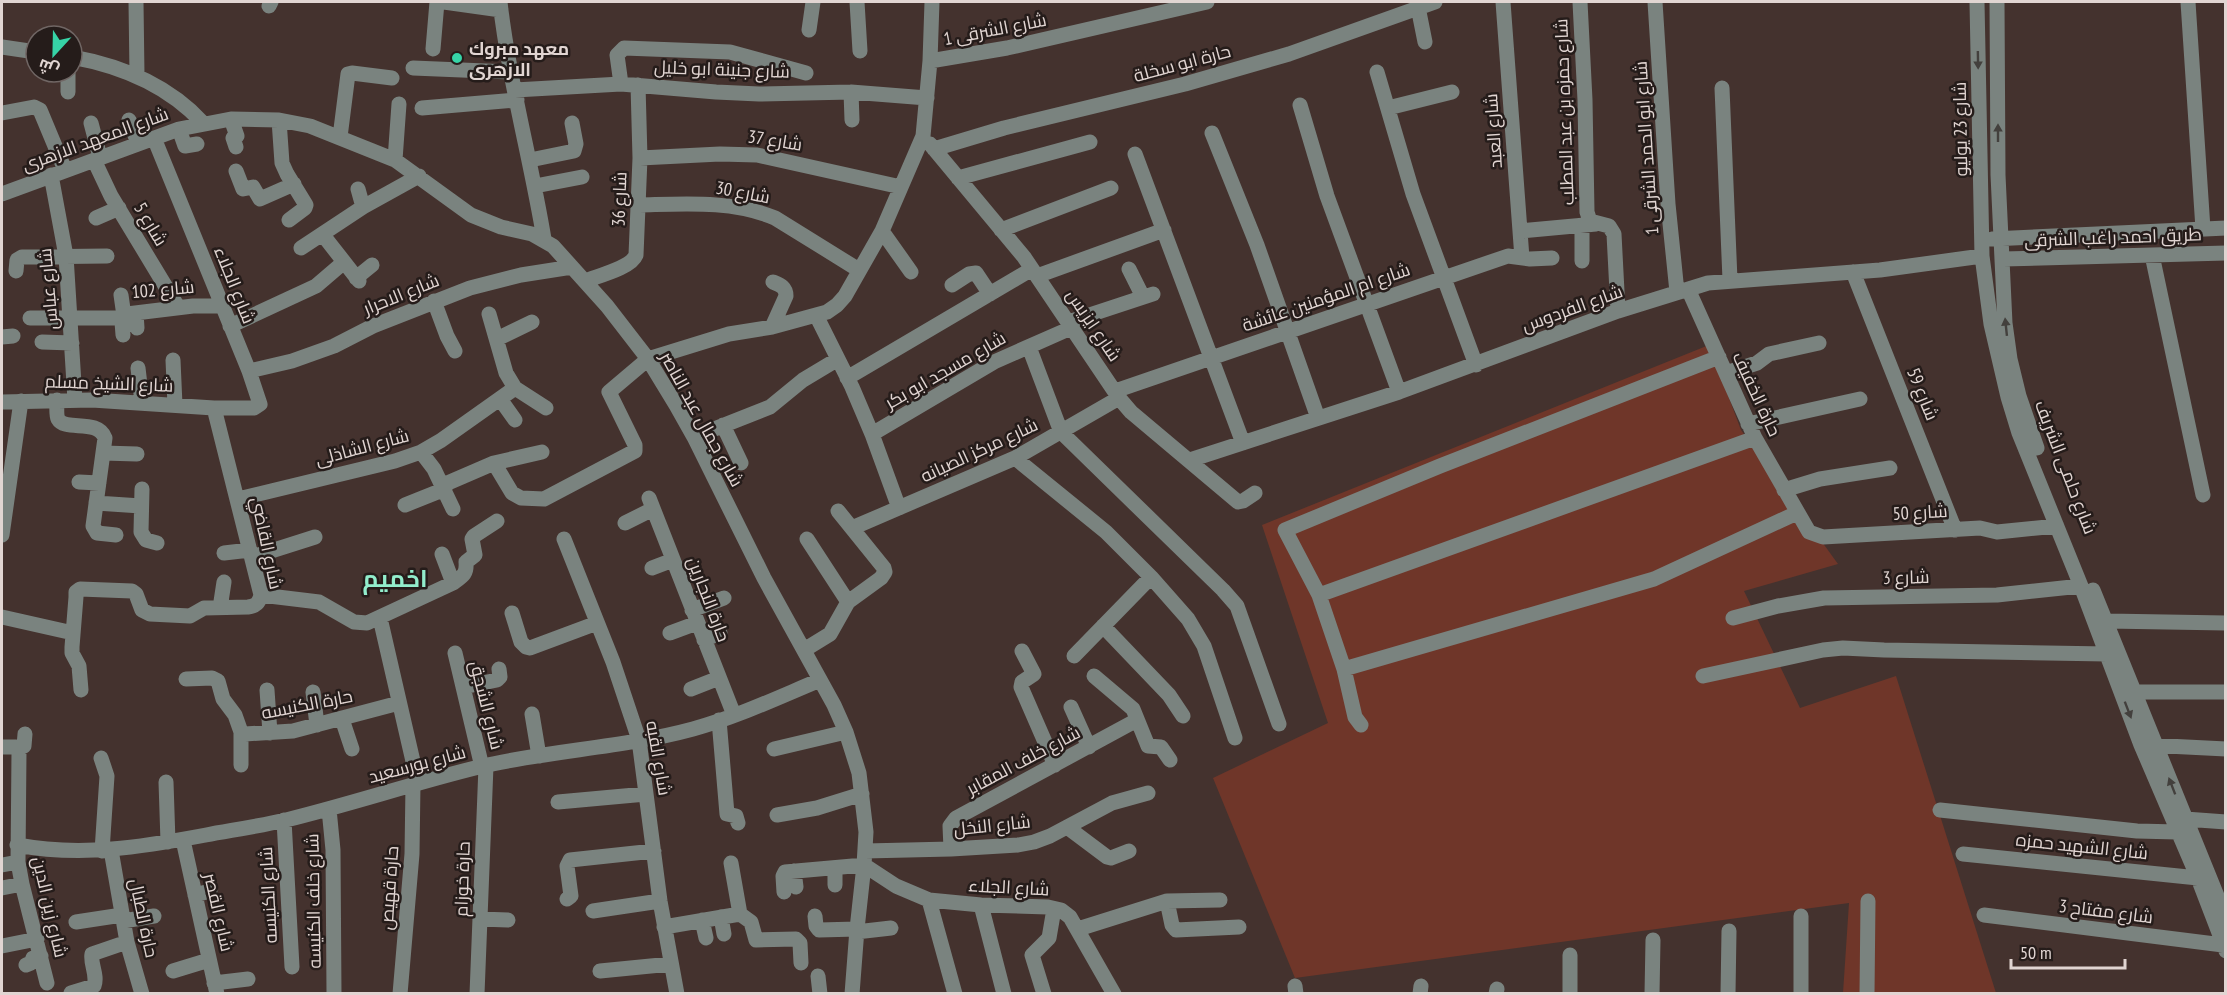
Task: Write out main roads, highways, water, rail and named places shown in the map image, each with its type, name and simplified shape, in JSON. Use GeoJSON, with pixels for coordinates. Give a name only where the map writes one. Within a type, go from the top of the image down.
{"type":"FeatureCollection","features":[{"type":"Feature","properties":{"kind":"place","name":"معهد مبروك الازهرى"},"geometry":{"type":"Point","coordinates":[457,58]}},
{"type":"Feature","properties":{"kind":"district","name":"اخميم"},"geometry":{"type":"Point","coordinates":[395,578]}}]}
